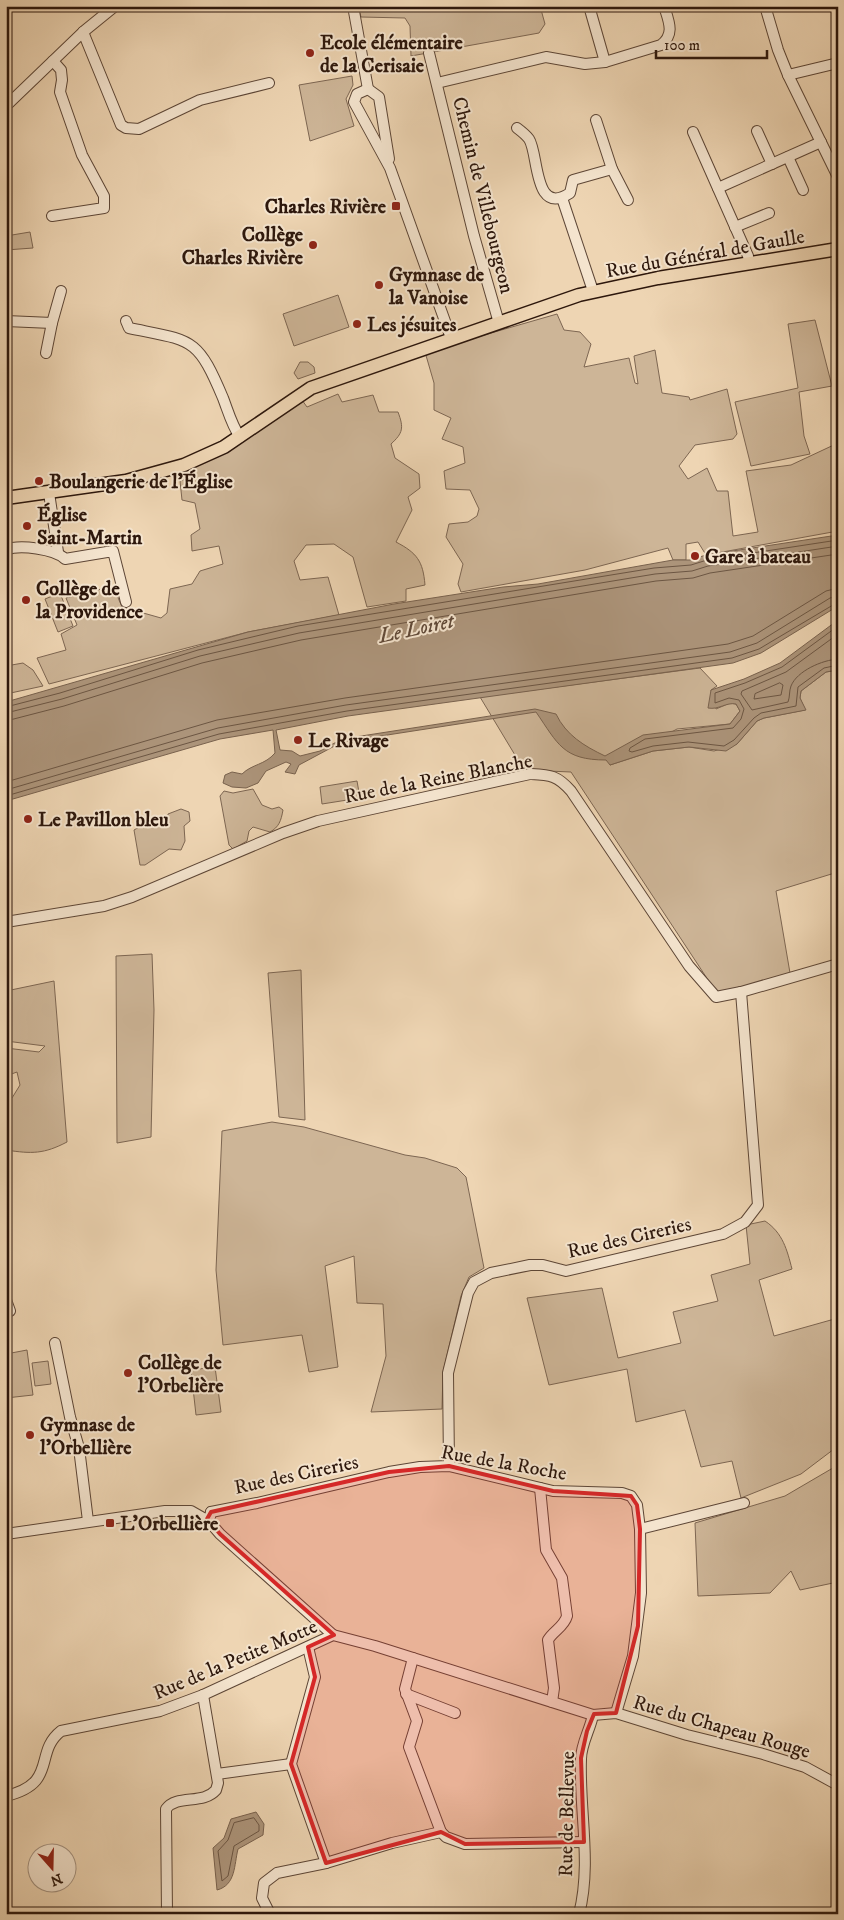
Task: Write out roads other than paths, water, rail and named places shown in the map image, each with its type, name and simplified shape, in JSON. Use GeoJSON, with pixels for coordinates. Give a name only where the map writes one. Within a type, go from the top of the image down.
{"type":"FeatureCollection","features":[{"type":"Feature","properties":{"kind":"main road","name":"Rue du Général de Gaulle"},"geometry":{"type":"LineString","coordinates":[[6,498],[126,481],[184,465],[239,435],[309,382],[498,320],[560,297],[838,249]]}},
{"type":"Feature","properties":{"kind":"street"},"geometry":{"type":"LineString","coordinates":[[6,106],[83,32],[115,6]]}},
{"type":"Feature","properties":{"kind":"street"},"geometry":{"type":"LineString","coordinates":[[353,6],[368,89],[379,97],[390,168]]}},
{"type":"Feature","properties":{"kind":"street"},"geometry":{"type":"LineString","coordinates":[[589,6],[605,62]]}},
{"type":"Feature","properties":{"kind":"street"},"geometry":{"type":"LineString","coordinates":[[437,83],[546,57],[585,64],[605,62],[661,45],[668,39],[671,31],[664,6]]}},
{"type":"Feature","properties":{"kind":"street"},"geometry":{"type":"LineString","coordinates":[[765,6],[778,50],[788,75],[838,177]]}},
{"type":"Feature","properties":{"kind":"street"},"geometry":{"type":"LineString","coordinates":[[83,32],[122,125],[126,128],[139,129],[200,100],[269,83]]}},
{"type":"Feature","properties":{"kind":"street","name":"Chemin de Villebourgeon"},"geometry":{"type":"LineString","coordinates":[[429,53],[474,236],[498,320]]}},
{"type":"Feature","properties":{"kind":"street"},"geometry":{"type":"LineString","coordinates":[[52,216],[104,208],[104,196],[82,155],[60,92],[61,70],[53,61]]}},
{"type":"Feature","properties":{"kind":"street"},"geometry":{"type":"LineString","coordinates":[[788,75],[838,64]]}},
{"type":"Feature","properties":{"kind":"street"},"geometry":{"type":"LineString","coordinates":[[368,89],[357,94],[354,102],[390,168],[450,336]]}},
{"type":"Feature","properties":{"kind":"street"},"geometry":{"type":"LineString","coordinates":[[596,120],[612,169],[628,200]]}},
{"type":"Feature","properties":{"kind":"street"},"geometry":{"type":"LineString","coordinates":[[517,128],[530,140],[540,188],[551,196],[562,198],[570,192],[573,180],[612,169]]}},
{"type":"Feature","properties":{"kind":"street"},"geometry":{"type":"LineString","coordinates":[[757,131],[772,164]]}},
{"type":"Feature","properties":{"kind":"street"},"geometry":{"type":"LineString","coordinates":[[693,132],[748,256]]}},
{"type":"Feature","properties":{"kind":"street"},"geometry":{"type":"LineString","coordinates":[[718,188],[821,142]]}},
{"type":"Feature","properties":{"kind":"street"},"geometry":{"type":"LineString","coordinates":[[788,157],[803,190]]}},
{"type":"Feature","properties":{"kind":"street"},"geometry":{"type":"LineString","coordinates":[[562,198],[593,291]]}},
{"type":"Feature","properties":{"kind":"street"},"geometry":{"type":"LineString","coordinates":[[735,227],[769,213]]}},
{"type":"Feature","properties":{"kind":"street"},"geometry":{"type":"LineString","coordinates":[[46,353],[61,291]]}},
{"type":"Feature","properties":{"kind":"street"},"geometry":{"type":"LineString","coordinates":[[6,321],[52,323]]}},
{"type":"Feature","properties":{"kind":"street"},"geometry":{"type":"LineString","coordinates":[[126,321],[129,328],[172,337],[187,342],[197,349],[211,369],[239,435]]}},
{"type":"Feature","properties":{"kind":"street"},"geometry":{"type":"LineString","coordinates":[[49,493],[58,552],[65,559],[113,551],[126,602]]}},
{"type":"Feature","properties":{"kind":"street"},"geometry":{"type":"LineString","coordinates":[[6,550],[17,547],[58,552]]}},
{"type":"Feature","properties":{"kind":"street","name":"Rue de la Reine Blanche"},"geometry":{"type":"LineString","coordinates":[[6,922],[112,904],[283,833],[318,821],[530,774],[551,775],[563,782],[571,791],[689,966],[711,994],[721,997],[838,964]]}},
{"type":"Feature","properties":{"kind":"street","name":"Rue des Cireries"},"geometry":{"type":"LineString","coordinates":[[449,1466],[448,1373],[468,1293],[474,1282],[491,1274],[530,1265],[543,1265],[566,1271],[723,1234],[745,1222],[758,1205],[741,992]]}},
{"type":"Feature","properties":{"kind":"street"},"geometry":{"type":"LineString","coordinates":[[6,1300],[10,1311],[6,1312]]}},
{"type":"Feature","properties":{"kind":"street"},"geometry":{"type":"LineString","coordinates":[[55,1343],[70,1417],[79,1448],[88,1521]]}},
{"type":"Feature","properties":{"kind":"street","name":"Rue de la Roche"},"geometry":{"type":"LineString","coordinates":[[389,1472],[449,1466],[553,1491],[622,1493],[631,1496],[637,1505],[640,1529],[641,1592],[634,1656],[616,1713]]}},
{"type":"Feature","properties":{"kind":"street","name":"Rue des Cireries"},"geometry":{"type":"LineString","coordinates":[[6,1534],[165,1511],[191,1511],[206,1515],[389,1472]]}},
{"type":"Feature","properties":{"kind":"street"},"geometry":{"type":"LineString","coordinates":[[540,1488],[546,1550],[562,1578],[567,1616],[565,1622],[548,1640],[554,1688],[552,1702]]}},
{"type":"Feature","properties":{"kind":"street"},"geometry":{"type":"LineString","coordinates":[[640,1529],[744,1503]]}},
{"type":"Feature","properties":{"kind":"street"},"geometry":{"type":"LineString","coordinates":[[206,1515],[220,1534],[333,1636]]}},
{"type":"Feature","properties":{"kind":"street","name":"Rue de la Petite Motte"},"geometry":{"type":"LineString","coordinates":[[6,1796],[28,1788],[38,1779],[52,1742],[61,1731],[147,1714],[203,1695],[333,1636],[375,1646],[593,1715]]}},
{"type":"Feature","properties":{"kind":"street"},"geometry":{"type":"LineString","coordinates":[[308,1647],[315,1677],[292,1764],[326,1863]]}},
{"type":"Feature","properties":{"kind":"street"},"geometry":{"type":"LineString","coordinates":[[413,1658],[406,1684],[406,1694],[417,1721],[409,1747],[441,1832],[446,1837],[465,1844],[584,1842]]}},
{"type":"Feature","properties":{"kind":"street"},"geometry":{"type":"LineString","coordinates":[[406,1694],[455,1713]]}},
{"type":"Feature","properties":{"kind":"street"},"geometry":{"type":"LineString","coordinates":[[167,1914],[166,1809],[173,1803],[206,1798],[216,1790],[217,1774],[203,1695]]}},
{"type":"Feature","properties":{"kind":"street","name":"Rue du Chapeau Rouge"},"geometry":{"type":"LineString","coordinates":[[593,1715],[616,1713],[687,1736],[763,1754],[804,1768],[838,1785]]}},
{"type":"Feature","properties":{"kind":"street","name":"Rue de Bellevue"},"geometry":{"type":"LineString","coordinates":[[579,1914],[582,1897],[584,1842],[580,1758],[593,1715]]}},
{"type":"Feature","properties":{"kind":"street"},"geometry":{"type":"LineString","coordinates":[[217,1774],[292,1764]]}},
{"type":"Feature","properties":{"kind":"street"},"geometry":{"type":"LineString","coordinates":[[270,1914],[262,1898],[264,1882],[277,1873],[326,1863],[392,1843],[441,1832]]}},
{"type":"Feature","properties":{"kind":"water","name":"Le Loiret"},"geometry":{"type":"Polygon","coordinates":[[[838,535],[838,606],[761,653],[733,663],[348,716],[276,730],[280,750],[292,751],[300,756],[320,751],[342,739],[535,709],[556,714],[570,734],[605,756],[643,735],[730,724],[740,711],[736,704],[708,708],[711,690],[744,679],[780,663],[838,620],[838,670],[826,672],[801,691],[800,698],[806,710],[757,721],[737,744],[726,751],[689,747],[653,751],[610,765],[606,760],[580,757],[563,748],[536,712],[342,742],[299,765],[295,774],[285,772],[291,764],[286,762],[266,771],[258,783],[246,788],[232,787],[223,783],[225,775],[232,772],[242,774],[267,760],[275,753],[273,730],[220,739],[6,801],[6,702],[248,632],[394,604],[503,587],[538,584],[673,560],[690,560],[706,555],[838,535]]]}},
{"type":"Feature","properties":{"kind":"water"},"geometry":{"type":"Polygon","coordinates":[[[256,1812],[264,1824],[263,1835],[238,1849],[231,1879],[228,1884],[217,1890],[213,1848],[224,1838],[231,1819],[256,1812]]]}},
{"type":"Feature","properties":{"kind":"place","name":"Ecole élémentaire de la Cerisaie"},"geometry":{"type":"Point","coordinates":[310,53]}},
{"type":"Feature","properties":{"kind":"place","name":"Charles Rivière"},"geometry":{"type":"Point","coordinates":[396,206]}},
{"type":"Feature","properties":{"kind":"place","name":"Collège Charles Rivière"},"geometry":{"type":"Point","coordinates":[313,245]}},
{"type":"Feature","properties":{"kind":"place","name":"Gymnase de la Vanoise"},"geometry":{"type":"Point","coordinates":[379,285]}},
{"type":"Feature","properties":{"kind":"place","name":"Les jésuites"},"geometry":{"type":"Point","coordinates":[357,324]}},
{"type":"Feature","properties":{"kind":"place","name":"Boulangerie de l'Église"},"geometry":{"type":"Point","coordinates":[39,481]}},
{"type":"Feature","properties":{"kind":"place","name":"Église Saint-Martin"},"geometry":{"type":"Point","coordinates":[27,526]}},
{"type":"Feature","properties":{"kind":"place","name":"Gare à bateau"},"geometry":{"type":"Point","coordinates":[695,556]}},
{"type":"Feature","properties":{"kind":"place","name":"Collège de la Providence"},"geometry":{"type":"Point","coordinates":[26,600]}},
{"type":"Feature","properties":{"kind":"place","name":"Le Rivage"},"geometry":{"type":"Point","coordinates":[298,740]}},
{"type":"Feature","properties":{"kind":"place","name":"Le Pavillon bleu"},"geometry":{"type":"Point","coordinates":[28,819]}},
{"type":"Feature","properties":{"kind":"place","name":"Collège de l'Orbelière"},"geometry":{"type":"Point","coordinates":[128,1373]}},
{"type":"Feature","properties":{"kind":"place","name":"Gymnase de l'Orbellière"},"geometry":{"type":"Point","coordinates":[30,1435]}},
{"type":"Feature","properties":{"kind":"place","name":"L'Orbellière"},"geometry":{"type":"Point","coordinates":[110,1523]}}]}
